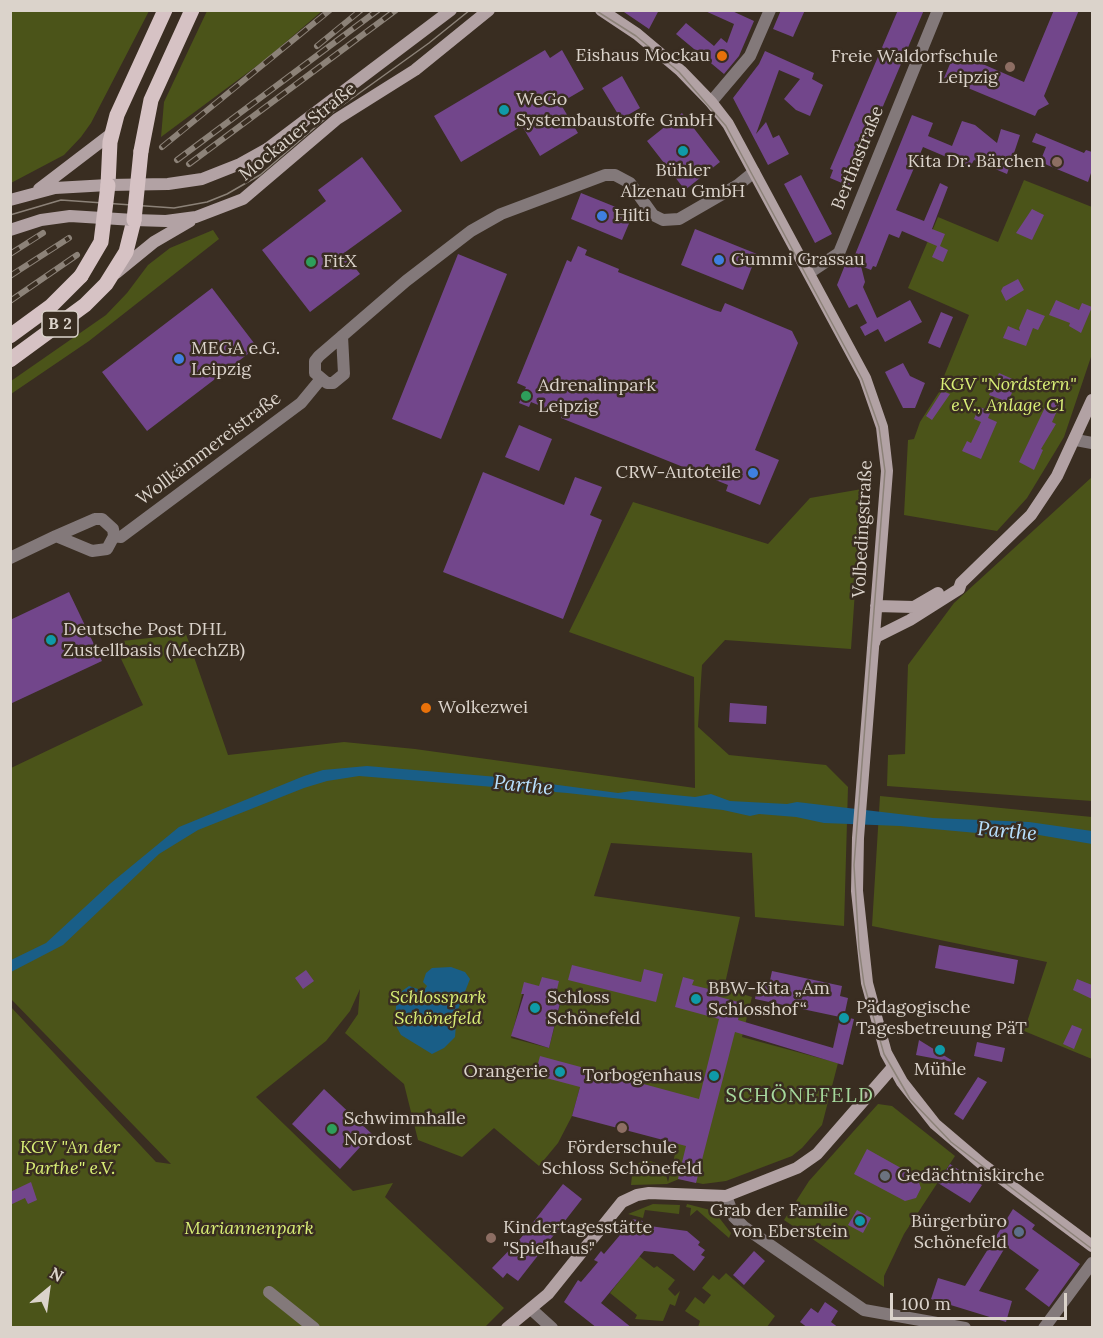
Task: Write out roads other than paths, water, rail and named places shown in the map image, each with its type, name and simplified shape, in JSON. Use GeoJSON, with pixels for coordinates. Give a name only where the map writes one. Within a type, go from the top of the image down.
{"type":"FeatureCollection","features":[{"type":"Feature","properties":{"kind":"main road","name":"B 2"},"geometry":{"type":"LineString","coordinates":[[10,336],[51,306],[81,276],[97,251],[106,217],[111,134],[132,79],[165,10]]}},
{"type":"Feature","properties":{"kind":"main road","name":"B 2"},"geometry":{"type":"LineString","coordinates":[[10,360],[85,304],[109,280],[126,252],[134,220],[143,134],[151,100],[159,78],[192,10]]}},
{"type":"Feature","properties":{"kind":"main road","name":"Mockauer Straße"},"geometry":{"type":"LineString","coordinates":[[36,191],[71,186],[168,184],[222,172],[267,149],[451,10]]}},
{"type":"Feature","properties":{"kind":"main road","name":"Mockauer Straße"},"geometry":{"type":"LineString","coordinates":[[10,230],[56,218],[106,217],[166,221],[196,217],[243,199],[284,167],[337,119],[415,70],[489,10]]}},
{"type":"Feature","properties":{"kind":"main road","name":"Volbedingstraße"},"geometry":{"type":"LineString","coordinates":[[601,10],[637,34],[711,102],[728,124],[865,378],[882,427],[887,471],[856,883],[861,948],[873,1012],[893,1067],[921,1108],[953,1140],[1092,1246]]}},
{"type":"Feature","properties":{"kind":"main road"},"geometry":{"type":"LineString","coordinates":[[10,200],[36,191],[111,134]]}},
{"type":"Feature","properties":{"kind":"main road"},"geometry":{"type":"LineString","coordinates":[[109,280],[154,242],[196,217]]}},
{"type":"Feature","properties":{"kind":"main road"},"geometry":{"type":"LineString","coordinates":[[874,643],[876,637],[910,620],[952,593],[1031,515],[1057,476],[1076,440],[1092,400]]}},
{"type":"Feature","properties":{"kind":"main road"},"geometry":{"type":"LineString","coordinates":[[876,606],[914,607],[954,583],[961,583]]}},
{"type":"Feature","properties":{"kind":"main road"},"geometry":{"type":"LineString","coordinates":[[507,1328],[531,1309],[573,1265],[622,1202],[637,1195],[649,1193],[726,1196],[777,1178],[817,1154],[893,1067]]}},
{"type":"Feature","properties":{"kind":"street"},"geometry":{"type":"LineString","coordinates":[[711,102],[750,56],[770,10]]}},
{"type":"Feature","properties":{"kind":"street","name":"Berthastraße"},"geometry":{"type":"LineString","coordinates":[[809,273],[839,253],[938,10]]}},
{"type":"Feature","properties":{"kind":"street"},"geometry":{"type":"LineString","coordinates":[[320,380],[315,373],[315,362],[342,336],[471,231],[501,214],[605,175],[615,175],[630,183],[653,215],[663,220],[679,219],[721,196],[754,171]]}},
{"type":"Feature","properties":{"kind":"street","name":"Wollkämmereistraße"},"geometry":{"type":"LineString","coordinates":[[56,536],[100,551],[106,549],[114,536],[121,537],[301,403],[320,380],[333,382],[344,374],[342,336]]}},
{"type":"Feature","properties":{"kind":"street"},"geometry":{"type":"LineString","coordinates":[[1076,440],[1092,444]]}},
{"type":"Feature","properties":{"kind":"street"},"geometry":{"type":"LineString","coordinates":[[10,558],[95,519],[108,523],[114,536]]}},
{"type":"Feature","properties":{"kind":"street"},"geometry":{"type":"LineString","coordinates":[[726,1196],[734,1217],[744,1227],[864,1310],[965,1327]]}},
{"type":"Feature","properties":{"kind":"street"},"geometry":{"type":"LineString","coordinates":[[1044,1328],[1092,1263]]}},
{"type":"Feature","properties":{"kind":"street"},"geometry":{"type":"LineString","coordinates":[[269,1292],[314,1328]]}},
{"type":"Feature","properties":{"kind":"street"},"geometry":{"type":"LineString","coordinates":[[531,1309],[552,1328]]}},
{"type":"Feature","properties":{"kind":"water","name":"Parthe"},"geometry":{"type":"Polygon","coordinates":[[[367,766],[498,777],[618,793],[632,791],[695,797],[711,794],[730,801],[787,804],[797,802],[933,818],[1029,822],[1092,831],[1092,844],[1027,833],[988,834],[900,826],[824,823],[796,817],[759,814],[750,816],[723,810],[567,793],[359,776],[327,781],[304,788],[198,830],[159,854],[63,945],[11,972],[11,960],[46,943],[111,883],[179,827],[304,776],[323,770],[367,766]]]}},
{"type":"Feature","properties":{"kind":"water"},"geometry":{"type":"Polygon","coordinates":[[[451,967],[465,972],[470,979],[457,1012],[455,1037],[444,1048],[432,1054],[401,1035],[395,1024],[396,1006],[402,991],[409,986],[424,991],[427,986],[423,982],[426,973],[432,968],[451,967]]]}},
{"type":"Feature","properties":{"kind":"tram line"},"geometry":{"type":"LineString","coordinates":[[10,215],[61,200],[174,208],[207,202],[227,194],[260,175],[333,112],[429,43],[470,10]]}},
{"type":"Feature","properties":{"kind":"tram line"},"geometry":{"type":"LineString","coordinates":[[595,10],[636,36],[679,72],[726,126],[862,379],[879,427],[885,471],[854,865],[859,948],[864,984],[884,1054],[910,1099],[951,1142],[1092,1249]]}},
{"type":"Feature","properties":{"kind":"railway"},"geometry":{"type":"LineString","coordinates":[[162,147],[330,10]]}},
{"type":"Feature","properties":{"kind":"railway"},"geometry":{"type":"LineString","coordinates":[[317,46],[361,10]]}},
{"type":"Feature","properties":{"kind":"railway"},"geometry":{"type":"LineString","coordinates":[[177,160],[378,10]]}},
{"type":"Feature","properties":{"kind":"railway"},"geometry":{"type":"LineString","coordinates":[[189,164],[396,10]]}},
{"type":"Feature","properties":{"kind":"railway"},"geometry":{"type":"LineString","coordinates":[[10,254],[43,233]]}},
{"type":"Feature","properties":{"kind":"railway"},"geometry":{"type":"LineString","coordinates":[[10,276],[69,238]]}},
{"type":"Feature","properties":{"kind":"railway"},"geometry":{"type":"LineString","coordinates":[[10,301],[77,255]]}},
{"type":"Feature","properties":{"kind":"place","name":"Eishaus Mockau"},"geometry":{"type":"Point","coordinates":[722,56]}},
{"type":"Feature","properties":{"kind":"place","name":"Freie Waldorfschule Leipzig"},"geometry":{"type":"Point","coordinates":[1010,67]}},
{"type":"Feature","properties":{"kind":"place","name":"WeGo Systembaustoffe GmbH"},"geometry":{"type":"Point","coordinates":[504,110]}},
{"type":"Feature","properties":{"kind":"place","name":"Bühler Alzenau GmbH"},"geometry":{"type":"Point","coordinates":[683,151]}},
{"type":"Feature","properties":{"kind":"place","name":"Kita Dr. Bärchen"},"geometry":{"type":"Point","coordinates":[1057,162]}},
{"type":"Feature","properties":{"kind":"place","name":"Hilti"},"geometry":{"type":"Point","coordinates":[602,216]}},
{"type":"Feature","properties":{"kind":"place","name":"Gummi Grassau"},"geometry":{"type":"Point","coordinates":[719,260]}},
{"type":"Feature","properties":{"kind":"place","name":"FitX"},"geometry":{"type":"Point","coordinates":[311,262]}},
{"type":"Feature","properties":{"kind":"place","name":"MEGA e.G. Leipzig"},"geometry":{"type":"Point","coordinates":[179,359]}},
{"type":"Feature","properties":{"kind":"place","name":"Adrenalinpark Leipzig"},"geometry":{"type":"Point","coordinates":[526,396]}},
{"type":"Feature","properties":{"kind":"place","name":"CRW-Autoteile"},"geometry":{"type":"Point","coordinates":[753,473]}},
{"type":"Feature","properties":{"kind":"place","name":"Deutsche Post DHL Zustellbasis (MechZB)"},"geometry":{"type":"Point","coordinates":[51,640]}},
{"type":"Feature","properties":{"kind":"place","name":"Wolkezwei"},"geometry":{"type":"Point","coordinates":[426,708]}},
{"type":"Feature","properties":{"kind":"place","name":"BBW-Kita „Am Schlosshof“"},"geometry":{"type":"Point","coordinates":[696,999]}},
{"type":"Feature","properties":{"kind":"place","name":"Schloss Schönefeld"},"geometry":{"type":"Point","coordinates":[535,1008]}},
{"type":"Feature","properties":{"kind":"place","name":"Pädagogische Tagesbetreuung PäT"},"geometry":{"type":"Point","coordinates":[844,1018]}},
{"type":"Feature","properties":{"kind":"place","name":"Mühle"},"geometry":{"type":"Point","coordinates":[940,1050]}},
{"type":"Feature","properties":{"kind":"place","name":"Orangerie"},"geometry":{"type":"Point","coordinates":[560,1072]}},
{"type":"Feature","properties":{"kind":"place","name":"Torbogenhaus"},"geometry":{"type":"Point","coordinates":[714,1076]}},
{"type":"Feature","properties":{"kind":"place","name":"Förderschule Schloss Schönefeld"},"geometry":{"type":"Point","coordinates":[622,1128]}},
{"type":"Feature","properties":{"kind":"place","name":"Schwimmhalle Nordost"},"geometry":{"type":"Point","coordinates":[332,1129]}},
{"type":"Feature","properties":{"kind":"place","name":"Gedächtniskirche"},"geometry":{"type":"Point","coordinates":[885,1176]}},
{"type":"Feature","properties":{"kind":"place","name":"Grab der Familie von Eberstein"},"geometry":{"type":"Point","coordinates":[860,1221]}},
{"type":"Feature","properties":{"kind":"place","name":"Bürgerbüro Schönefeld"},"geometry":{"type":"Point","coordinates":[1019,1232]}},
{"type":"Feature","properties":{"kind":"place","name":"Kindertagesstätte \"Spielhaus\""},"geometry":{"type":"Point","coordinates":[491,1238]}},
{"type":"Feature","properties":{"kind":"district","name":"SCHÖNEFELD"},"geometry":{"type":"Point","coordinates":[800,1096]}},
{"type":"Feature","properties":{"kind":"park label","name":"KGV \"Nordstern\" e.V., Anlage C1"},"geometry":{"type":"Point","coordinates":[1008,395]}},
{"type":"Feature","properties":{"kind":"park label","name":"Schlosspark Schönefeld"},"geometry":{"type":"Point","coordinates":[438,1008]}},
{"type":"Feature","properties":{"kind":"park label","name":"KGV \"An der Parthe\" e.V."},"geometry":{"type":"Point","coordinates":[70,1158]}},
{"type":"Feature","properties":{"kind":"park label","name":"Mariannenpark"},"geometry":{"type":"Point","coordinates":[249,1229]}}]}
